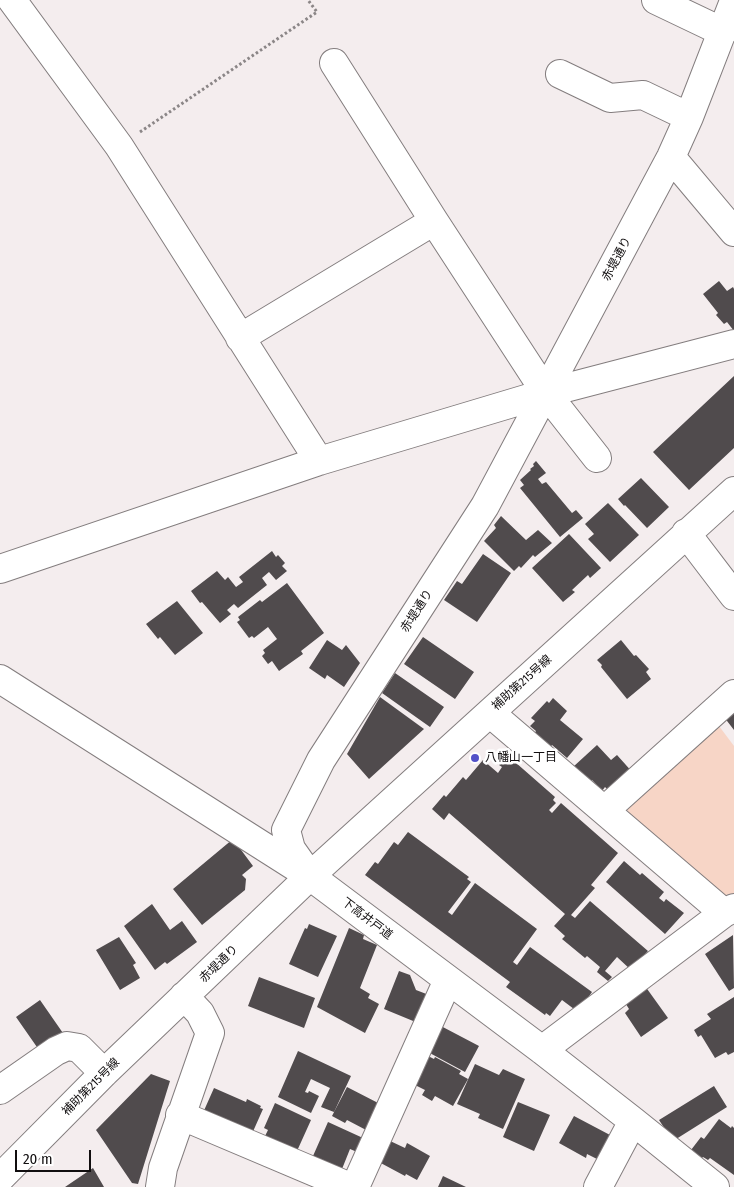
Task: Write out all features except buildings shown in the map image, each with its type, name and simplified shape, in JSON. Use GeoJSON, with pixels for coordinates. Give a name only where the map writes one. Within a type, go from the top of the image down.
{"type":"FeatureCollection","features":[{"type":"Feature","properties":{"kind":"street"},"geometry":{"type":"LineString","coordinates":[[12,0],[119,146],[319,461]]}},
{"type":"Feature","properties":{"kind":"street"},"geometry":{"type":"LineString","coordinates":[[656,0],[723,32]]}},
{"type":"Feature","properties":{"kind":"street","name":"赤堤通り"},"geometry":{"type":"LineString","coordinates":[[184,996],[310,876],[290,848],[286,830],[321,760],[485,506],[672,156],[734,1]]}},
{"type":"Feature","properties":{"kind":"street"},"geometry":{"type":"LineString","coordinates":[[334,64],[546,393],[597,458]]}},
{"type":"Feature","properties":{"kind":"street"},"geometry":{"type":"LineString","coordinates":[[560,74],[610,98],[643,95],[689,117]]}},
{"type":"Feature","properties":{"kind":"street"},"geometry":{"type":"LineString","coordinates":[[672,156],[734,232]]}},
{"type":"Feature","properties":{"kind":"street"},"geometry":{"type":"LineString","coordinates":[[240,338],[434,221]]}},
{"type":"Feature","properties":{"kind":"street"},"geometry":{"type":"LineString","coordinates":[[0,570],[319,461],[546,393],[734,344]]}},
{"type":"Feature","properties":{"kind":"street","name":"補助第215号線"},"geometry":{"type":"LineString","coordinates":[[310,876],[734,491]]}},
{"type":"Feature","properties":{"kind":"street"},"geometry":{"type":"LineString","coordinates":[[686,533],[734,596]]}},
{"type":"Feature","properties":{"kind":"street","name":"下高井戸道"},"geometry":{"type":"LineString","coordinates":[[0,679],[310,876],[542,1050],[715,1187]]}},
{"type":"Feature","properties":{"kind":"street"},"geometry":{"type":"LineString","coordinates":[[605,810],[734,694]]}},
{"type":"Feature","properties":{"kind":"street"},"geometry":{"type":"LineString","coordinates":[[490,713],[605,810],[729,910],[542,1050]]}},
{"type":"Feature","properties":{"kind":"street"},"geometry":{"type":"LineString","coordinates":[[355,1187],[448,980]]}},
{"type":"Feature","properties":{"kind":"street"},"geometry":{"type":"LineString","coordinates":[[160,1187],[162,1168],[210,1033],[200,1013],[184,996]]}},
{"type":"Feature","properties":{"kind":"street","name":"補助第215号線"},"geometry":{"type":"LineString","coordinates":[[0,1178],[104,1073],[184,996]]}},
{"type":"Feature","properties":{"kind":"street"},"geometry":{"type":"LineString","coordinates":[[0,1090],[56,1051],[67,1046],[79,1048],[104,1073]]}},
{"type":"Feature","properties":{"kind":"street"},"geometry":{"type":"LineString","coordinates":[[180,1115],[350,1187]]}},
{"type":"Feature","properties":{"kind":"street"},"geometry":{"type":"LineString","coordinates":[[598,1187],[634,1121]]}},
{"type":"Feature","properties":{"kind":"path"},"geometry":{"type":"LineString","coordinates":[[119,146],[317,12],[308,0]]}},
{"type":"Feature","properties":{"kind":"shaded area"},"geometry":{"type":"Polygon","coordinates":[[[719,726],[734,746],[734,894],[716,896],[628,817],[627,804],[719,726]]]}},
{"type":"Feature","properties":{"kind":"place","name":"八幡山一丁目"},"geometry":{"type":"Point","coordinates":[475,758]}}]}
